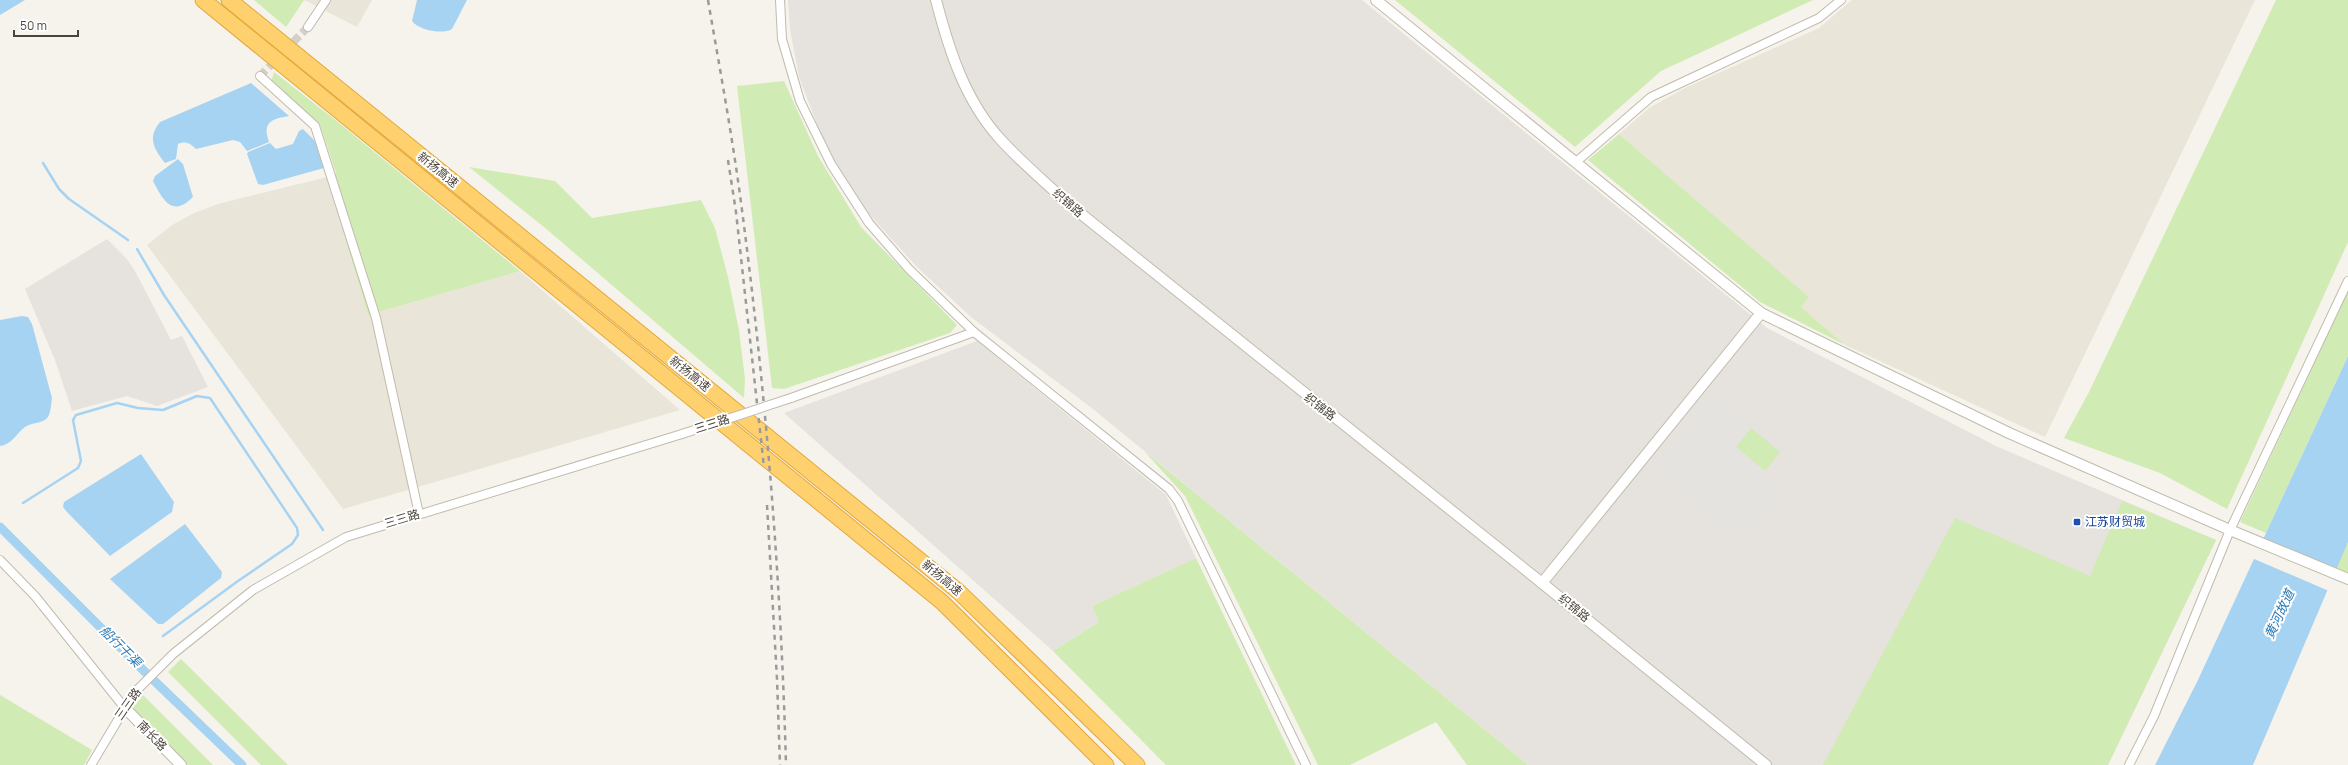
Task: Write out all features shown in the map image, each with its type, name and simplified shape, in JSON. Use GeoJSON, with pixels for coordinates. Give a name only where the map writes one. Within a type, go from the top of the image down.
{"type":"FeatureCollection","features":[{"type":"Feature","properties":{"kind":"highway","name":"新扬高速"},"geometry":{"type":"LineString","coordinates":[[203,0],[942,602],[1106,765]]}},
{"type":"Feature","properties":{"kind":"highway","name":"新扬高速"},"geometry":{"type":"LineString","coordinates":[[229,0],[959,592],[1137,765]]}},
{"type":"Feature","properties":{"kind":"street"},"geometry":{"type":"LineString","coordinates":[[308,27],[326,0]]}},
{"type":"Feature","properties":{"kind":"street"},"geometry":{"type":"LineString","coordinates":[[780,0],[782,40],[790,72],[800,102],[831,164],[874,229],[909,269],[974,332],[1169,489],[1178,501],[1306,765]]}},
{"type":"Feature","properties":{"kind":"street","name":"织锦路"},"geometry":{"type":"LineString","coordinates":[[936,0],[949,48],[968,92],[988,124],[1065,202],[1138,262],[1542,583],[1766,765]]}},
{"type":"Feature","properties":{"kind":"street"},"geometry":{"type":"LineString","coordinates":[[1376,0],[1761,313],[2002,429],[2234,531],[2348,579]]}},
{"type":"Feature","properties":{"kind":"street"},"geometry":{"type":"LineString","coordinates":[[1576,162],[1651,97],[1819,18],[1841,0]]}},
{"type":"Feature","properties":{"kind":"street"},"geometry":{"type":"LineString","coordinates":[[260,76],[315,126],[376,318],[419,514]]}},
{"type":"Feature","properties":{"kind":"street"},"geometry":{"type":"LineString","coordinates":[[2129,765],[2154,716],[2234,531],[2348,281]]}},
{"type":"Feature","properties":{"kind":"street"},"geometry":{"type":"LineString","coordinates":[[1542,583],[1761,313]]}},
{"type":"Feature","properties":{"kind":"street","name":"三三路"},"geometry":{"type":"LineString","coordinates":[[91,765],[124,707],[134,693],[173,654],[260,587],[346,537],[682,434],[791,398],[974,332]]}},
{"type":"Feature","properties":{"kind":"street"},"geometry":{"type":"LineString","coordinates":[[0,560],[35,596],[124,707]]}},
{"type":"Feature","properties":{"kind":"street","name":"南长路"},"geometry":{"type":"LineString","coordinates":[[124,707],[180,765]]}},
{"type":"Feature","properties":{"kind":"shaded area"},"geometry":{"type":"Polygon","coordinates":[[[304,0],[372,0],[357,27],[304,0]]]}},
{"type":"Feature","properties":{"kind":"shaded area"},"geometry":{"type":"Polygon","coordinates":[[[788,0],[1362,0],[1767,328],[1996,446],[2216,540],[2108,765],[1528,765],[1093,409],[971,317],[917,267],[868,213],[840,171],[820,132],[799,77],[790,29],[788,0]]]}},
{"type":"Feature","properties":{"kind":"shaded area"},"geometry":{"type":"Polygon","coordinates":[[[1852,0],[2255,0],[2045,437],[1845,345],[1801,307],[1808,297],[1619,134],[1649,108],[1685,88],[1819,28],[1852,0]]]}},
{"type":"Feature","properties":{"kind":"shaded area"},"geometry":{"type":"Polygon","coordinates":[[[327,177],[368,315],[520,271],[680,410],[343,509],[147,245],[172,225],[194,213],[218,204],[327,177]]]}},
{"type":"Feature","properties":{"kind":"shaded area"},"geometry":{"type":"Polygon","coordinates":[[[107,239],[126,258],[135,271],[171,340],[182,336],[208,387],[157,406],[127,396],[72,411],[55,360],[25,289],[107,239]]]}},
{"type":"Feature","properties":{"kind":"shaded area"},"geometry":{"type":"Polygon","coordinates":[[[977,341],[1166,495],[1196,558],[1092,606],[1099,622],[1053,651],[784,413],[977,341]]]}},
{"type":"Feature","properties":{"kind":"shaded area"},"geometry":{"type":"Polygon","coordinates":[[[1711,395],[1751,428],[1736,447],[1765,471],[1759,478],[1779,496],[1753,529],[1741,536],[1735,534],[1653,469],[1711,395]]]}},
{"type":"Feature","properties":{"kind":"green space"},"geometry":{"type":"Polygon","coordinates":[[[254,0],[304,0],[286,27],[254,0]]]}},
{"type":"Feature","properties":{"kind":"green space"},"geometry":{"type":"Polygon","coordinates":[[[1395,0],[1813,0],[1661,71],[1575,147],[1395,0]]]}},
{"type":"Feature","properties":{"kind":"green space"},"geometry":{"type":"Polygon","coordinates":[[[2276,0],[2348,0],[2348,242],[2227,509],[2160,473],[2064,438],[2089,392],[2276,0]]]}},
{"type":"Feature","properties":{"kind":"green space"},"geometry":{"type":"Polygon","coordinates":[[[274,72],[339,123],[520,271],[368,315],[327,177],[336,173],[320,125],[271,82],[274,72]]]}},
{"type":"Feature","properties":{"kind":"green space"},"geometry":{"type":"Polygon","coordinates":[[[784,81],[818,156],[861,227],[957,325],[950,333],[784,389],[772,388],[737,86],[784,81]]]}},
{"type":"Feature","properties":{"kind":"green space"},"geometry":{"type":"Polygon","coordinates":[[[1619,134],[1809,297],[1801,307],[1845,345],[1760,302],[1588,160],[1619,134]]]}},
{"type":"Feature","properties":{"kind":"green space"},"geometry":{"type":"Polygon","coordinates":[[[469,167],[555,181],[592,218],[701,200],[715,228],[728,277],[739,330],[745,379],[744,398],[544,227],[469,167]]]}},
{"type":"Feature","properties":{"kind":"green space"},"geometry":{"type":"Polygon","coordinates":[[[2348,291],[2348,356],[2266,533],[2240,522],[2348,291]]]}},
{"type":"Feature","properties":{"kind":"green space"},"geometry":{"type":"Polygon","coordinates":[[[1751,428],[1780,452],[1765,471],[1736,447],[1751,428]]]}},
{"type":"Feature","properties":{"kind":"green space"},"geometry":{"type":"Polygon","coordinates":[[[1144,451],[1528,765],[1467,765],[1436,722],[1350,765],[1318,765],[1185,496],[1144,451]]]}},
{"type":"Feature","properties":{"kind":"green space"},"geometry":{"type":"Polygon","coordinates":[[[2122,501],[2216,540],[2108,765],[1823,765],[1955,518],[2090,576],[2122,501]]]}},
{"type":"Feature","properties":{"kind":"green space"},"geometry":{"type":"Polygon","coordinates":[[[2348,542],[2348,575],[2335,570],[2348,542]]]}},
{"type":"Feature","properties":{"kind":"green space"},"geometry":{"type":"Polygon","coordinates":[[[1196,558],[1296,765],[1166,765],[1053,651],[1099,622],[1092,606],[1196,558]]]}},
{"type":"Feature","properties":{"kind":"green space"},"geometry":{"type":"Polygon","coordinates":[[[181,659],[288,765],[261,765],[168,672],[181,659]]]}},
{"type":"Feature","properties":{"kind":"green space"},"geometry":{"type":"Polygon","coordinates":[[[0,695],[92,750],[84,765],[0,765],[0,695]]]}},
{"type":"Feature","properties":{"kind":"green space"},"geometry":{"type":"Polygon","coordinates":[[[143,695],[213,765],[188,765],[133,708],[143,695]]]}},
{"type":"Feature","properties":{"kind":"water"},"geometry":{"type":"Polygon","coordinates":[[[0,0],[25,0],[0,15],[0,0]]]}},
{"type":"Feature","properties":{"kind":"water"},"geometry":{"type":"Polygon","coordinates":[[[417,0],[467,0],[452,29],[443,32],[425,29],[412,21],[417,0]]]}},
{"type":"Feature","properties":{"kind":"water"},"geometry":{"type":"Polygon","coordinates":[[[251,83],[289,116],[273,120],[270,123],[267,130],[269,142],[247,151],[240,142],[233,140],[196,149],[188,143],[181,143],[178,144],[176,159],[165,163],[155,148],[153,138],[156,128],[160,122],[251,83]]]}},
{"type":"Feature","properties":{"kind":"water"},"geometry":{"type":"Polygon","coordinates":[[[303,129],[318,144],[324,168],[263,185],[258,184],[247,154],[248,152],[270,143],[276,149],[293,144],[299,131],[303,129]]]}},
{"type":"Feature","properties":{"kind":"water"},"geometry":{"type":"Polygon","coordinates":[[[178,159],[183,164],[193,197],[186,203],[179,206],[174,206],[165,200],[153,181],[155,176],[178,159]]]}},
{"type":"Feature","properties":{"kind":"water"},"geometry":{"type":"Polygon","coordinates":[[[22,316],[28,317],[32,324],[52,398],[51,408],[46,419],[25,427],[11,441],[0,446],[0,320],[22,316]]]}},
{"type":"Feature","properties":{"kind":"water","name":"黄河故道"},"geometry":{"type":"Polygon","coordinates":[[[2348,356],[2348,542],[2253,765],[2155,765],[2197,682],[2348,356]]]}},
{"type":"Feature","properties":{"kind":"water"},"geometry":{"type":"Polygon","coordinates":[[[141,454],[174,502],[172,512],[110,556],[67,512],[63,507],[64,502],[141,454]]]}},
{"type":"Feature","properties":{"kind":"water"},"geometry":{"type":"Polygon","coordinates":[[[185,524],[222,572],[221,578],[163,624],[158,624],[110,579],[185,524]]]}},
{"type":"Feature","properties":{"kind":"pier"},"geometry":{"type":"Polygon","coordinates":[[[2261,539],[2337,571],[2329,591],[2252,558],[2261,539]]]}},
{"type":"Feature","properties":{"kind":"waterway"},"geometry":{"type":"LineString","coordinates":[[43,163],[59,189],[69,199],[128,240]]}},
{"type":"Feature","properties":{"kind":"waterway"},"geometry":{"type":"LineString","coordinates":[[137,249],[164,295],[323,530]]}},
{"type":"Feature","properties":{"kind":"waterway"},"geometry":{"type":"LineString","coordinates":[[23,503],[78,468],[81,461],[73,420],[76,415],[117,403],[138,408],[163,410],[197,396],[210,398],[297,528],[298,535],[292,544],[238,581],[163,636]]}},
{"type":"Feature","properties":{"kind":"waterway","name":"船行干渠"},"geometry":{"type":"LineString","coordinates":[[0,527],[142,669],[242,765]]}},
{"type":"Feature","properties":{"kind":"tunnel"},"geometry":{"type":"LineString","coordinates":[[260,76],[308,27]]}},
{"type":"Feature","properties":{"kind":"railway"},"geometry":{"type":"LineString","coordinates":[[708,0],[726,105],[751,279],[771,487],[784,696],[786,765]]}},
{"type":"Feature","properties":{"kind":"railway"},"geometry":{"type":"LineString","coordinates":[[728,160],[736,212],[764,467]]}},
{"type":"Feature","properties":{"kind":"railway"},"geometry":{"type":"LineString","coordinates":[[767,505],[777,679],[780,765]]}},
{"type":"Feature","properties":{"kind":"place","name":"江苏财贸城"},"geometry":{"type":"Point","coordinates":[2077,522]}}]}
